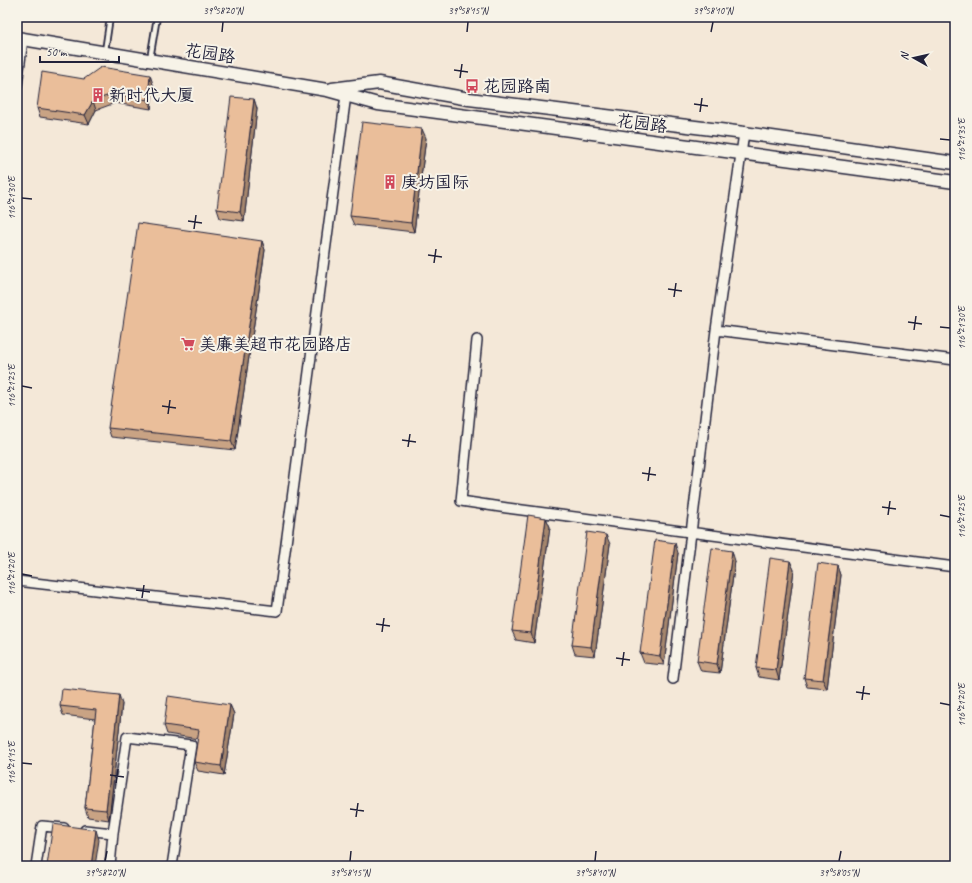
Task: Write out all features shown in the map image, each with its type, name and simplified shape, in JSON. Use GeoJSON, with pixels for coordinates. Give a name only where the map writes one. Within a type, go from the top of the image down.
{"type":"FeatureCollection","features":[{"type":"Feature","properties":{"kind":"street","name":"花园路"},"geometry":{"type":"LineString","coordinates":[[20,39],[327,90],[378,104],[955,182]]}},
{"type":"Feature","properties":{"kind":"street"},"geometry":{"type":"LineString","coordinates":[[17,85],[20,39]]}},
{"type":"Feature","properties":{"kind":"street","name":"花园路"},"geometry":{"type":"LineString","coordinates":[[327,90],[380,83],[469,99],[744,133],[955,163]]}},
{"type":"Feature","properties":{"kind":"street"},"geometry":{"type":"LineString","coordinates":[[17,581],[278,611],[346,95]]}},
{"type":"Feature","properties":{"kind":"street"},"geometry":{"type":"LineString","coordinates":[[673,679],[716,330],[744,133]]}},
{"type":"Feature","properties":{"kind":"street"},"geometry":{"type":"LineString","coordinates":[[844,167],[846,148]]}},
{"type":"Feature","properties":{"kind":"street"},"geometry":{"type":"LineString","coordinates":[[716,330],[955,360]]}},
{"type":"Feature","properties":{"kind":"street"},"geometry":{"type":"LineString","coordinates":[[477,340],[461,501],[691,533],[955,567]]}},
{"type":"Feature","properties":{"kind":"street"},"geometry":{"type":"LineString","coordinates":[[110,866],[113,833],[127,737],[191,745],[172,866]]}},
{"type":"Feature","properties":{"kind":"street"},"geometry":{"type":"LineString","coordinates":[[36,866],[42,826],[113,833]]}},
{"type":"Feature","properties":{"kind":"lane"},"geometry":{"type":"LineString","coordinates":[[104,53],[110,17]]}},
{"type":"Feature","properties":{"kind":"lane"},"geometry":{"type":"LineString","coordinates":[[150,61],[157,17]]}},
{"type":"Feature","properties":{"kind":"building","name":"新时代大厦"},"geometry":{"type":"Polygon","coordinates":[[[101,67],[150,75],[148,100],[112,94],[93,101],[85,115],[37,108],[42,72],[84,79],[101,67]]]}},
{"type":"Feature","properties":{"kind":"building"},"geometry":{"type":"Polygon","coordinates":[[[231,97],[254,99],[240,212],[217,209],[231,97]]]}},
{"type":"Feature","properties":{"kind":"building","name":"庚坊国际"},"geometry":{"type":"Polygon","coordinates":[[[362,122],[422,129],[411,223],[350,216],[362,122]]]}},
{"type":"Feature","properties":{"kind":"building","name":"美廉美超市花园路店"},"geometry":{"type":"Polygon","coordinates":[[[138,223],[262,241],[231,441],[108,428],[138,223]]]}},
{"type":"Feature","properties":{"kind":"building"},"geometry":{"type":"Polygon","coordinates":[[[528,515],[546,518],[531,633],[512,631],[528,515]]]}},
{"type":"Feature","properties":{"kind":"building"},"geometry":{"type":"Polygon","coordinates":[[[587,532],[606,535],[591,647],[572,645],[587,532]]]}},
{"type":"Feature","properties":{"kind":"building"},"geometry":{"type":"Polygon","coordinates":[[[655,540],[675,543],[660,656],[640,653],[655,540]]]}},
{"type":"Feature","properties":{"kind":"building"},"geometry":{"type":"Polygon","coordinates":[[[712,548],[732,551],[717,664],[697,661],[712,548]]]}},
{"type":"Feature","properties":{"kind":"building"},"geometry":{"type":"Polygon","coordinates":[[[770,558],[790,561],[776,670],[756,668],[770,558]]]}},
{"type":"Feature","properties":{"kind":"building"},"geometry":{"type":"Polygon","coordinates":[[[818,563],[838,566],[823,680],[804,678],[818,563]]]}},
{"type":"Feature","properties":{"kind":"building"},"geometry":{"type":"Polygon","coordinates":[[[62,689],[119,695],[106,810],[85,808],[96,710],[60,706],[62,689]]]}},
{"type":"Feature","properties":{"kind":"building"},"geometry":{"type":"Polygon","coordinates":[[[168,696],[230,705],[221,766],[194,762],[199,730],[164,725],[168,696]]]}},
{"type":"Feature","properties":{"kind":"building"},"geometry":{"type":"Polygon","coordinates":[[[53,824],[96,830],[91,866],[47,866],[53,824]]]}},
{"type":"Feature","properties":{"kind":"building"},"geometry":{"type":"Polygon","coordinates":[[[857,863],[878,866],[856,866],[857,863]]]}},
{"type":"Feature","properties":{"kind":"place","name":"花园路南"},"geometry":{"type":"Point","coordinates":[472,86]}},
{"type":"Feature","properties":{"kind":"place","name":"新时代大厦"},"geometry":{"type":"Point","coordinates":[98,95]}},
{"type":"Feature","properties":{"kind":"place","name":"庚坊国际"},"geometry":{"type":"Point","coordinates":[390,182]}},
{"type":"Feature","properties":{"kind":"place","name":"美廉美超市花园路店"},"geometry":{"type":"Point","coordinates":[188,344]}}]}
